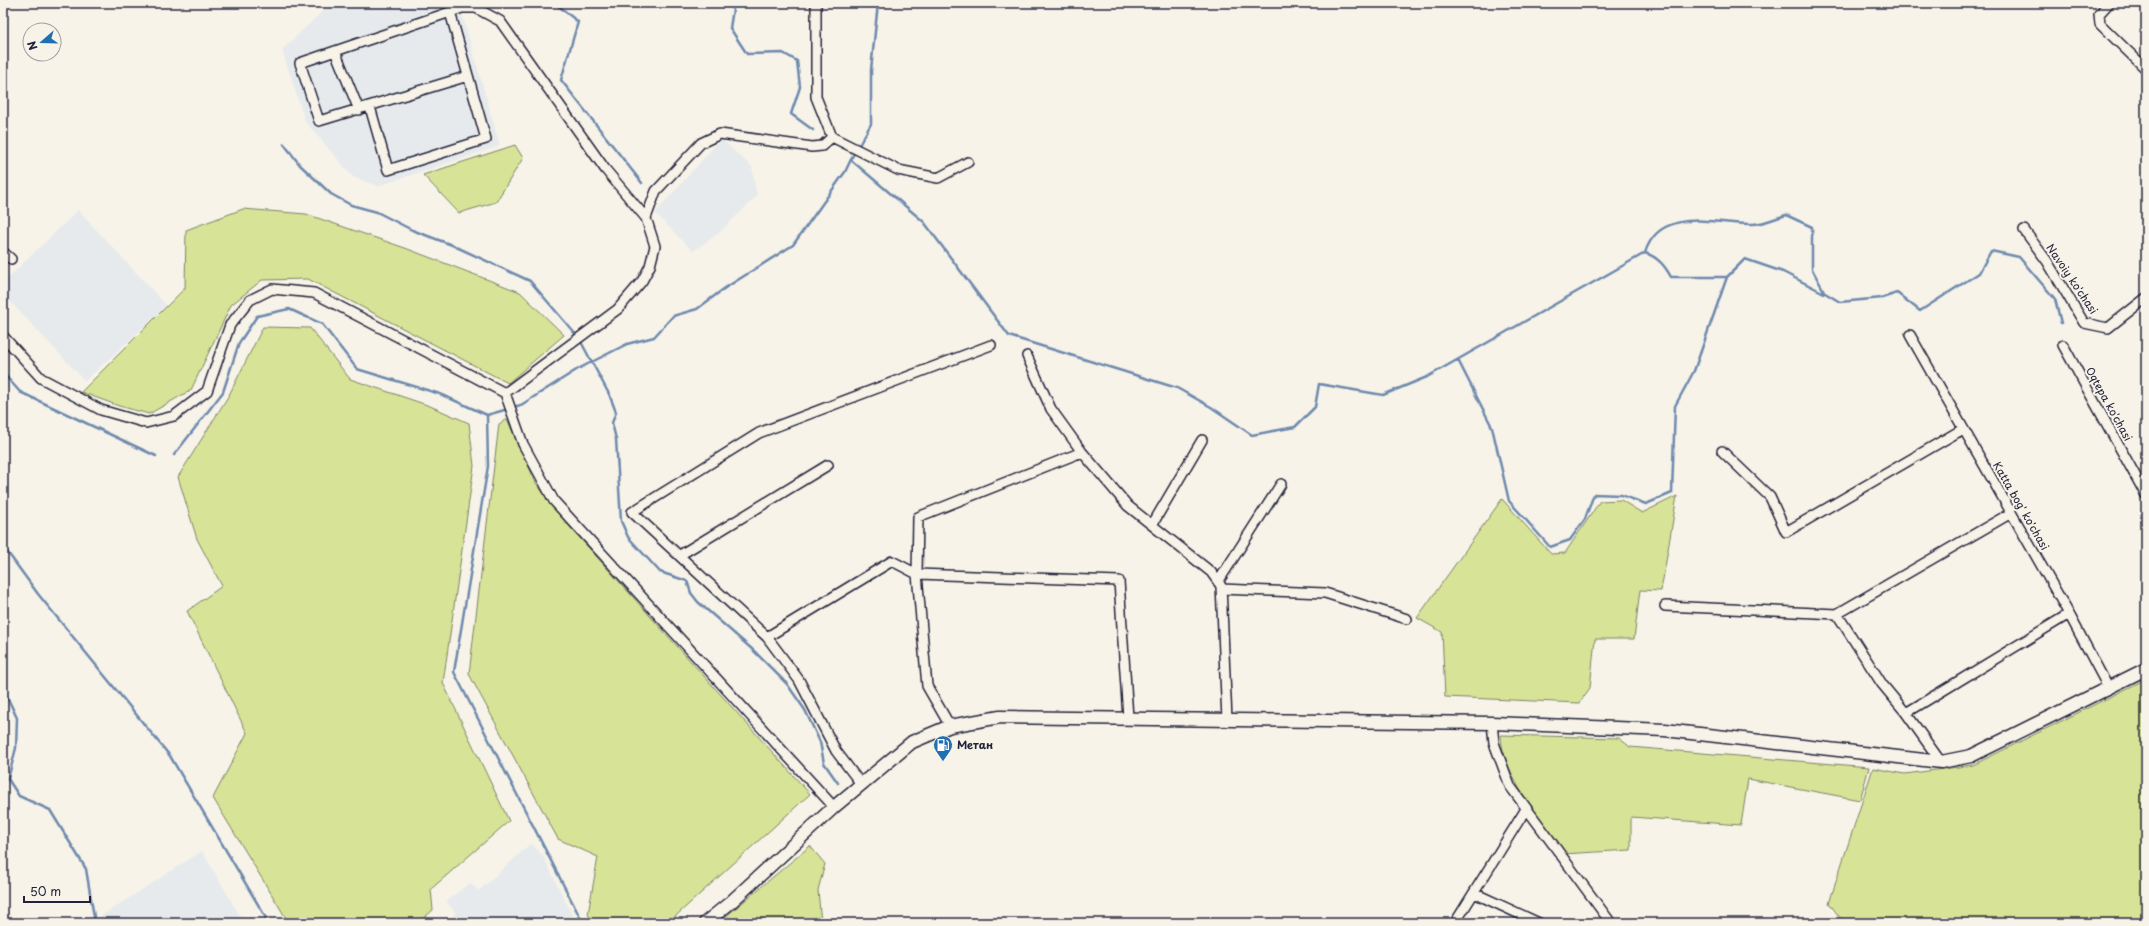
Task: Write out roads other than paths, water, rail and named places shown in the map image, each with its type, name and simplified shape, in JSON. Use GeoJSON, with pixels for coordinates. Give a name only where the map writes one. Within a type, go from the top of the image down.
{"type":"FeatureCollection","features":[{"type":"Feature","properties":{"kind":"main road"},"geometry":{"type":"LineString","coordinates":[[705,923],[731,902],[834,807],[912,742],[950,726],[1000,717],[1492,723],[1666,730],[1941,762],[1971,756],[2109,689],[2146,669]]}},
{"type":"Feature","properties":{"kind":"street"},"geometry":{"type":"LineString","coordinates":[[816,3],[816,97],[832,137],[898,170],[938,178],[968,162]]}},
{"type":"Feature","properties":{"kind":"street"},"geometry":{"type":"LineString","coordinates":[[2109,3],[2099,14],[2100,24],[2146,69]]}},
{"type":"Feature","properties":{"kind":"street"},"geometry":{"type":"LineString","coordinates":[[468,76],[370,107],[319,121],[300,63],[462,8],[476,8],[500,21],[605,169],[646,218],[655,246],[650,266],[642,281],[618,309],[506,393]]}},
{"type":"Feature","properties":{"kind":"street"},"geometry":{"type":"LineString","coordinates":[[370,107],[388,170],[486,139],[450,12]]}},
{"type":"Feature","properties":{"kind":"street"},"geometry":{"type":"LineString","coordinates":[[335,51],[360,110]]}},
{"type":"Feature","properties":{"kind":"street"},"geometry":{"type":"LineString","coordinates":[[646,218],[656,191],[701,143],[720,134],[812,147],[822,146],[832,137]]}},
{"type":"Feature","properties":{"kind":"street","name":"Navoiy ko'chasi"},"geometry":{"type":"LineString","coordinates":[[2024,230],[2048,261],[2084,323],[2108,328],[2146,298]]}},
{"type":"Feature","properties":{"kind":"street"},"geometry":{"type":"LineString","coordinates":[[3,252],[12,259]]}},
{"type":"Feature","properties":{"kind":"street"},"geometry":{"type":"LineString","coordinates":[[3,336],[41,378],[101,410],[146,423],[174,416],[207,391],[230,324],[250,300],[272,289],[314,293],[506,393],[523,444],[554,501],[834,807]]}},
{"type":"Feature","properties":{"kind":"street","name":"Katta bog' ko'chasi"},"geometry":{"type":"LineString","coordinates":[[1910,335],[2069,614],[2109,689]]}},
{"type":"Feature","properties":{"kind":"street"},"geometry":{"type":"LineString","coordinates":[[861,784],[836,751],[799,680],[768,637],[632,512],[759,433],[991,345]]}},
{"type":"Feature","properties":{"kind":"street","name":"Oqtepa ko'chasi"},"geometry":{"type":"LineString","coordinates":[[2063,345],[2146,495]]}},
{"type":"Feature","properties":{"kind":"street"},"geometry":{"type":"LineString","coordinates":[[1028,356],[1051,409],[1082,452],[1128,506],[1211,572],[1220,585],[1227,720]]}},
{"type":"Feature","properties":{"kind":"street"},"geometry":{"type":"LineString","coordinates":[[1722,451],[1770,497],[1786,532],[1964,429]]}},
{"type":"Feature","properties":{"kind":"street"},"geometry":{"type":"LineString","coordinates":[[1152,525],[1202,440]]}},
{"type":"Feature","properties":{"kind":"street"},"geometry":{"type":"LineString","coordinates":[[950,726],[927,686],[917,574],[918,517],[1082,452]]}},
{"type":"Feature","properties":{"kind":"street"},"geometry":{"type":"LineString","coordinates":[[680,555],[828,465]]}},
{"type":"Feature","properties":{"kind":"street"},"geometry":{"type":"LineString","coordinates":[[1220,585],[1281,484]]}},
{"type":"Feature","properties":{"kind":"street"},"geometry":{"type":"LineString","coordinates":[[1665,606],[1837,614],[2011,513]]}},
{"type":"Feature","properties":{"kind":"street"},"geometry":{"type":"LineString","coordinates":[[768,637],[892,561],[917,574],[1119,581],[1128,718]]}},
{"type":"Feature","properties":{"kind":"street"},"geometry":{"type":"LineString","coordinates":[[1220,585],[1325,593],[1407,619]]}},
{"type":"Feature","properties":{"kind":"street"},"geometry":{"type":"LineString","coordinates":[[1837,614],[1882,684],[1906,713],[1941,762]]}},
{"type":"Feature","properties":{"kind":"street"},"geometry":{"type":"LineString","coordinates":[[1906,713],[2069,614]]}},
{"type":"Feature","properties":{"kind":"street"},"geometry":{"type":"LineString","coordinates":[[1492,723],[1494,743],[1510,786],[1611,923]]}},
{"type":"Feature","properties":{"kind":"street"},"geometry":{"type":"LineString","coordinates":[[1455,923],[1526,809]]}},
{"type":"Feature","properties":{"kind":"street"},"geometry":{"type":"LineString","coordinates":[[1474,893],[1539,923]]}},
{"type":"Feature","properties":{"kind":"waterway"},"geometry":{"type":"LineString","coordinates":[[555,3],[578,22],[561,80],[642,183]]}},
{"type":"Feature","properties":{"kind":"waterway"},"geometry":{"type":"LineString","coordinates":[[734,3],[730,28],[747,54],[783,53],[797,61],[800,87],[791,114],[813,130]]}},
{"type":"Feature","properties":{"kind":"waterway"},"geometry":{"type":"LineString","coordinates":[[858,147],[871,124],[871,70],[878,3]]}},
{"type":"Feature","properties":{"kind":"waterway"},"geometry":{"type":"LineString","coordinates":[[284,144],[300,165],[331,194],[351,205],[377,212],[412,230],[452,245],[530,281],[577,336]]}},
{"type":"Feature","properties":{"kind":"waterway"},"geometry":{"type":"LineString","coordinates":[[513,407],[521,405],[578,369],[627,344],[654,337],[673,316],[697,309],[725,288],[793,245],[845,172],[855,151]]}},
{"type":"Feature","properties":{"kind":"waterway"},"geometry":{"type":"LineString","coordinates":[[851,160],[924,222],[1009,336],[1177,388],[1211,407],[1252,435],[1295,427],[1315,407],[1319,384],[1383,395],[1427,377],[1645,253],[1652,238],[1663,229],[1676,223],[1690,221],[1757,224],[1786,215],[1812,227],[1812,269],[1825,293],[1840,302],[1882,298],[1897,293],[1920,311],[1979,273],[1991,251],[2019,257],[2055,299],[2061,323]]}},
{"type":"Feature","properties":{"kind":"waterway"},"geometry":{"type":"LineString","coordinates":[[1645,253],[1661,262],[1671,277],[1727,277]]}},
{"type":"Feature","properties":{"kind":"waterway"},"geometry":{"type":"LineString","coordinates":[[1458,360],[1492,427],[1509,501],[1550,547],[1570,540],[1585,519],[1594,494],[1621,495],[1646,504],[1672,493],[1675,406],[1694,371],[1727,277],[1745,259],[1783,272],[1824,293]]}},
{"type":"Feature","properties":{"kind":"waterway"},"geometry":{"type":"LineString","coordinates":[[174,455],[223,392],[239,343],[257,316],[289,309],[322,324],[357,369],[440,394],[487,415],[488,466],[454,672],[583,923]]}},
{"type":"Feature","properties":{"kind":"waterway"},"geometry":{"type":"LineString","coordinates":[[580,340],[609,394],[616,412],[612,423],[616,439],[621,521],[628,537],[660,572],[687,581],[691,593],[698,602],[753,650],[787,684],[805,710],[820,742],[824,763],[838,783]]}},
{"type":"Feature","properties":{"kind":"waterway"},"geometry":{"type":"LineString","coordinates":[[3,373],[20,392],[156,456]]}},
{"type":"Feature","properties":{"kind":"waterway"},"geometry":{"type":"LineString","coordinates":[[487,415],[508,409]]}},
{"type":"Feature","properties":{"kind":"waterway"},"geometry":{"type":"LineString","coordinates":[[3,546],[38,594],[170,756],[269,923]]}},
{"type":"Feature","properties":{"kind":"waterway"},"geometry":{"type":"LineString","coordinates":[[3,688],[17,718],[16,748],[8,779],[19,796],[50,810],[86,869],[95,923]]}},
{"type":"Feature","properties":{"kind":"place","name":"Метан"},"geometry":{"type":"Point","coordinates":[943,762]}}]}
